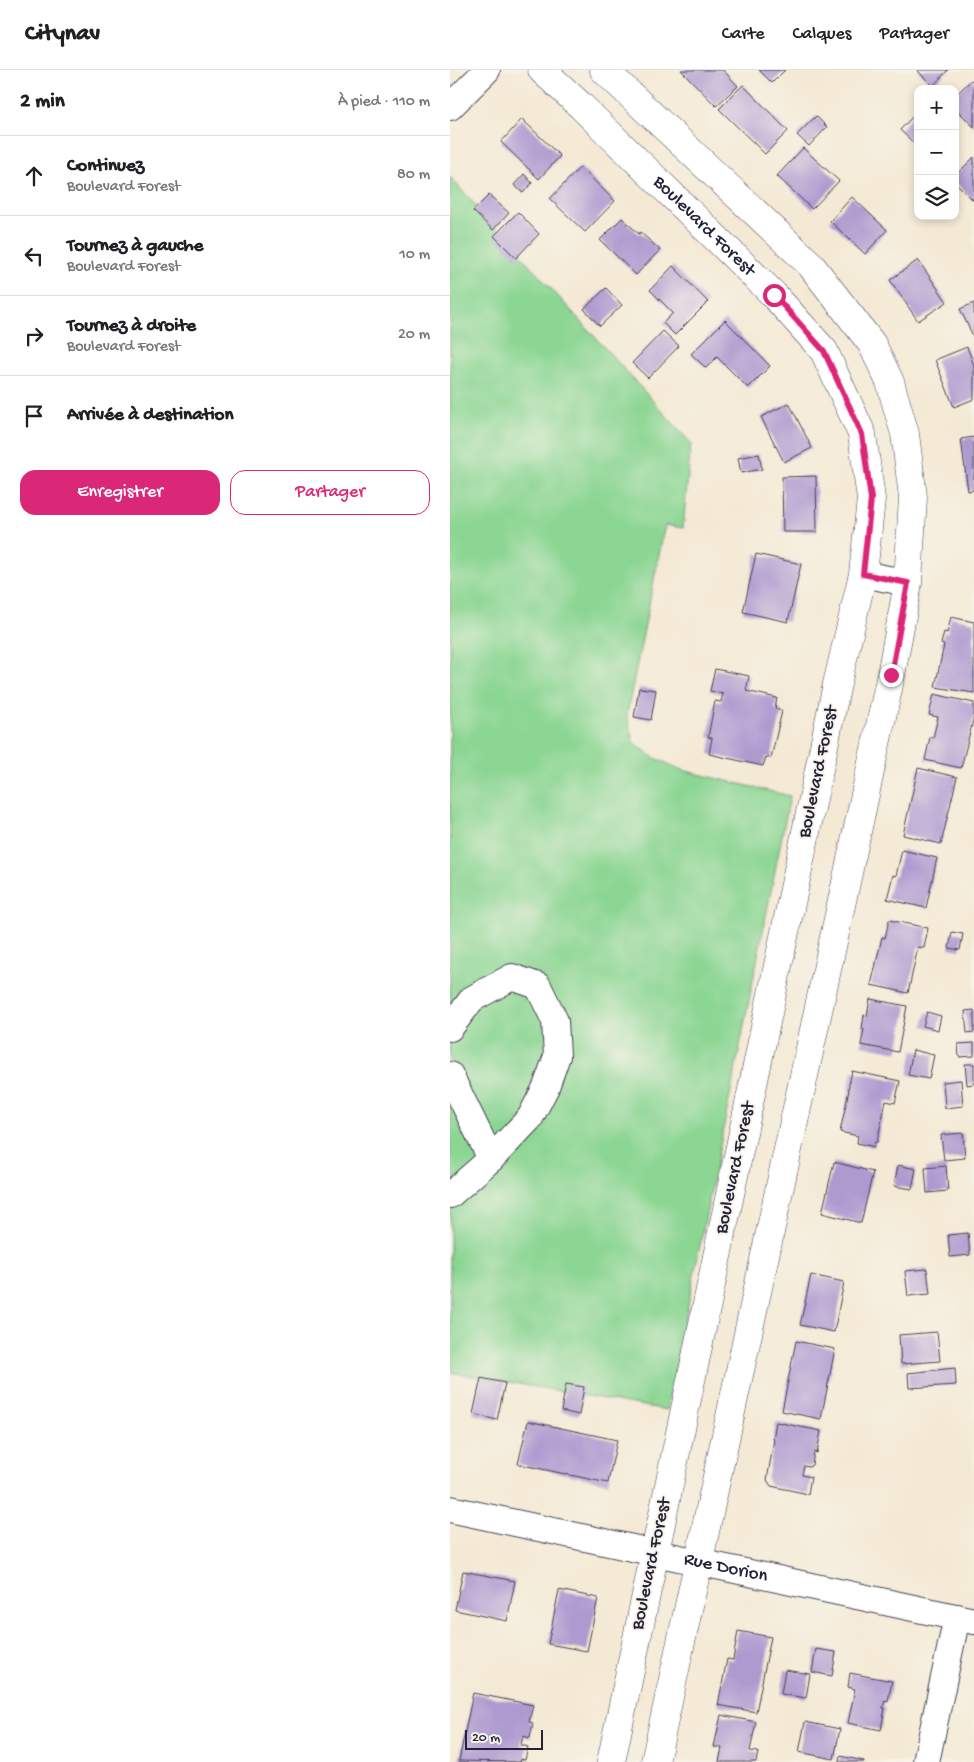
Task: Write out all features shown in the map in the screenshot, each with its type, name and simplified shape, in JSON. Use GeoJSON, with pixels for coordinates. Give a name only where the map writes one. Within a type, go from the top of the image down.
{"type":"FeatureCollection","features":[{"type":"Feature","properties":{"kind":"street"},"geometry":{"type":"LineString","coordinates":[[450,107],[487,70]]}},
{"type":"Feature","properties":{"kind":"street","name":"Boulevard Forest"},"geometry":{"type":"LineString","coordinates":[[542,70],[774,295],[824,351],[862,434],[871,499],[863,574],[835,694],[611,1762]]}},
{"type":"Feature","properties":{"kind":"street"},"geometry":{"type":"LineString","coordinates":[[604,70],[810,264],[872,344],[890,382],[905,434],[913,497],[908,583],[891,675],[655,1762]]}},
{"type":"Feature","properties":{"kind":"street"},"geometry":{"type":"LineString","coordinates":[[863,574],[908,583]]}},
{"type":"Feature","properties":{"kind":"street"},"geometry":{"type":"LineString","coordinates":[[450,1028],[472,999],[512,977],[538,986],[555,1021],[557,1056],[546,1087],[530,1118],[491,1159],[450,1195]]}},
{"type":"Feature","properties":{"kind":"street"},"geometry":{"type":"LineString","coordinates":[[450,1075],[491,1159]]}},
{"type":"Feature","properties":{"kind":"street","name":"Rue Dorion"},"geometry":{"type":"LineString","coordinates":[[450,1509],[965,1619]]}},
{"type":"Feature","properties":{"kind":"street"},"geometry":{"type":"LineString","coordinates":[[926,1762],[965,1619]]}},
{"type":"Feature","properties":{"kind":"green space"},"geometry":{"type":"Polygon","coordinates":[[[450,177],[691,443],[683,528],[665,525],[627,714],[633,742],[653,757],[682,770],[790,796],[667,1410],[450,1372],[450,177]]]}},
{"type":"Feature","properties":{"kind":"building"},"geometry":{"type":"Polygon","coordinates":[[[681,70],[723,70],[738,86],[716,106],[681,70]]]}},
{"type":"Feature","properties":{"kind":"building"},"geometry":{"type":"Polygon","coordinates":[[[759,70],[785,70],[772,83],[759,70]]]}},
{"type":"Feature","properties":{"kind":"building"},"geometry":{"type":"Polygon","coordinates":[[[917,70],[948,70],[934,85],[917,70]]]}},
{"type":"Feature","properties":{"kind":"building"},"geometry":{"type":"Polygon","coordinates":[[[971,80],[974,82],[974,127],[959,112],[959,92],[971,80]]]}},
{"type":"Feature","properties":{"kind":"building"},"geometry":{"type":"Polygon","coordinates":[[[743,85],[788,131],[765,154],[719,109],[743,85]]]}},
{"type":"Feature","properties":{"kind":"building"},"geometry":{"type":"Polygon","coordinates":[[[914,115],[914,143],[900,130],[914,115]]]}},
{"type":"Feature","properties":{"kind":"building"},"geometry":{"type":"Polygon","coordinates":[[[816,116],[827,127],[809,146],[797,135],[816,116]]]}},
{"type":"Feature","properties":{"kind":"building"},"geometry":{"type":"Polygon","coordinates":[[[522,119],[560,156],[539,179],[501,142],[522,119]]]}},
{"type":"Feature","properties":{"kind":"building"},"geometry":{"type":"Polygon","coordinates":[[[803,148],[839,181],[812,209],[777,176],[803,148]]]}},
{"type":"Feature","properties":{"kind":"building"},"geometry":{"type":"Polygon","coordinates":[[[974,157],[974,201],[959,186],[959,172],[974,157]]]}},
{"type":"Feature","properties":{"kind":"building"},"geometry":{"type":"Polygon","coordinates":[[[580,167],[615,201],[585,232],[550,199],[580,167]]]}},
{"type":"Feature","properties":{"kind":"building"},"geometry":{"type":"Polygon","coordinates":[[[524,174],[532,183],[523,193],[514,185],[524,174]]]}},
{"type":"Feature","properties":{"kind":"building"},"geometry":{"type":"Polygon","coordinates":[[[489,195],[509,213],[493,230],[473,211],[489,195]]]}},
{"type":"Feature","properties":{"kind":"building"},"geometry":{"type":"Polygon","coordinates":[[[852,197],[887,230],[865,254],[830,221],[852,197]]]}},
{"type":"Feature","properties":{"kind":"building"},"geometry":{"type":"Polygon","coordinates":[[[518,212],[539,234],[516,258],[494,236],[518,212]]]}},
{"type":"Feature","properties":{"kind":"building"},"geometry":{"type":"Polygon","coordinates":[[[622,218],[660,250],[636,275],[600,240],[622,218]]]}},
{"type":"Feature","properties":{"kind":"building"},"geometry":{"type":"Polygon","coordinates":[[[918,260],[947,302],[918,321],[890,280],[918,260]]]}},
{"type":"Feature","properties":{"kind":"building"},"geometry":{"type":"Polygon","coordinates":[[[673,266],[708,302],[675,335],[663,323],[673,313],[650,290],[673,266]]]}},
{"type":"Feature","properties":{"kind":"building"},"geometry":{"type":"Polygon","coordinates":[[[606,288],[622,305],[600,326],[584,309],[606,288]]]}},
{"type":"Feature","properties":{"kind":"building"},"geometry":{"type":"Polygon","coordinates":[[[974,303],[974,338],[960,309],[974,303]]]}},
{"type":"Feature","properties":{"kind":"building"},"geometry":{"type":"Polygon","coordinates":[[[725,320],[770,366],[748,388],[717,357],[706,368],[691,354],[725,320]]]}},
{"type":"Feature","properties":{"kind":"building"},"geometry":{"type":"Polygon","coordinates":[[[663,331],[679,346],[648,378],[632,363],[663,331]]]}},
{"type":"Feature","properties":{"kind":"building"},"geometry":{"type":"Polygon","coordinates":[[[967,347],[974,365],[974,399],[954,407],[935,360],[967,347]]]}},
{"type":"Feature","properties":{"kind":"building"},"geometry":{"type":"Polygon","coordinates":[[[789,403],[812,448],[784,462],[761,417],[789,403]]]}},
{"type":"Feature","properties":{"kind":"building"},"geometry":{"type":"Polygon","coordinates":[[[974,437],[974,490],[968,491],[961,439],[974,437]]]}},
{"type":"Feature","properties":{"kind":"building"},"geometry":{"type":"Polygon","coordinates":[[[759,454],[762,469],[741,473],[738,458],[759,454]]]}},
{"type":"Feature","properties":{"kind":"building"},"geometry":{"type":"Polygon","coordinates":[[[816,476],[817,532],[783,532],[782,477],[816,476]]]}},
{"type":"Feature","properties":{"kind":"building"},"geometry":{"type":"Polygon","coordinates":[[[756,554],[801,564],[788,622],[743,612],[756,554]]]}},
{"type":"Feature","properties":{"kind":"building"},"geometry":{"type":"Polygon","coordinates":[[[951,617],[974,622],[974,693],[935,687],[944,645],[941,644],[944,632],[947,633],[951,617]]]}},
{"type":"Feature","properties":{"kind":"building"},"geometry":{"type":"Polygon","coordinates":[[[715,669],[749,676],[746,691],[777,698],[775,709],[782,711],[771,758],[766,757],[763,766],[709,754],[712,738],[708,737],[715,701],[721,702],[723,694],[710,691],[715,669]]]}},
{"type":"Feature","properties":{"kind":"building"},"geometry":{"type":"Polygon","coordinates":[[[639,688],[656,690],[651,720],[634,717],[639,688]]]}},
{"type":"Feature","properties":{"kind":"building"},"geometry":{"type":"Polygon","coordinates":[[[934,694],[974,703],[974,716],[961,768],[925,760],[930,737],[933,738],[938,717],[929,715],[934,694]]]}},
{"type":"Feature","properties":{"kind":"building"},"geometry":{"type":"Polygon","coordinates":[[[918,768],[957,777],[941,844],[903,835],[918,768]]]}},
{"type":"Feature","properties":{"kind":"building"},"geometry":{"type":"Polygon","coordinates":[[[902,850],[937,858],[926,908],[887,899],[893,875],[896,876],[902,850]]]}},
{"type":"Feature","properties":{"kind":"building"},"geometry":{"type":"Polygon","coordinates":[[[889,920],[928,928],[924,948],[918,947],[908,993],[871,985],[882,937],[885,938],[889,920]]]}},
{"type":"Feature","properties":{"kind":"building"},"geometry":{"type":"Polygon","coordinates":[[[952,932],[963,934],[960,950],[949,948],[952,932]]]}},
{"type":"Feature","properties":{"kind":"building"},"geometry":{"type":"Polygon","coordinates":[[[870,999],[907,1006],[898,1052],[861,1045],[864,1015],[867,1016],[870,999]]]}},
{"type":"Feature","properties":{"kind":"building"},"geometry":{"type":"Polygon","coordinates":[[[974,1010],[974,1032],[967,1033],[965,1011],[974,1010]]]}},
{"type":"Feature","properties":{"kind":"building"},"geometry":{"type":"Polygon","coordinates":[[[927,1012],[941,1016],[938,1030],[923,1026],[927,1012]]]}},
{"type":"Feature","properties":{"kind":"building"},"geometry":{"type":"Polygon","coordinates":[[[974,1043],[974,1056],[959,1057],[958,1044],[974,1043]]]}},
{"type":"Feature","properties":{"kind":"building"},"geometry":{"type":"Polygon","coordinates":[[[913,1050],[934,1055],[929,1079],[908,1075],[913,1050]]]}},
{"type":"Feature","properties":{"kind":"building"},"geometry":{"type":"Polygon","coordinates":[[[965,1064],[974,1064],[974,1084],[967,1085],[965,1064]]]}},
{"type":"Feature","properties":{"kind":"building"},"geometry":{"type":"Polygon","coordinates":[[[852,1071],[900,1081],[895,1103],[886,1101],[877,1142],[875,1142],[874,1147],[857,1143],[858,1136],[840,1132],[852,1071]]]}},
{"type":"Feature","properties":{"kind":"building"},"geometry":{"type":"Polygon","coordinates":[[[961,1080],[963,1106],[945,1108],[943,1082],[961,1080]]]}},
{"type":"Feature","properties":{"kind":"building"},"geometry":{"type":"Polygon","coordinates":[[[963,1133],[965,1158],[944,1160],[941,1135],[963,1133]]]}},
{"type":"Feature","properties":{"kind":"building"},"geometry":{"type":"Polygon","coordinates":[[[834,1162],[873,1172],[861,1223],[822,1213],[834,1162]]]}},
{"type":"Feature","properties":{"kind":"building"},"geometry":{"type":"Polygon","coordinates":[[[898,1165],[916,1169],[912,1189],[894,1186],[898,1165]]]}},
{"type":"Feature","properties":{"kind":"building"},"geometry":{"type":"Polygon","coordinates":[[[946,1166],[948,1191],[927,1193],[925,1168],[946,1166]]]}},
{"type":"Feature","properties":{"kind":"building"},"geometry":{"type":"Polygon","coordinates":[[[968,1233],[970,1255],[950,1257],[948,1235],[968,1233]]]}},
{"type":"Feature","properties":{"kind":"building"},"geometry":{"type":"Polygon","coordinates":[[[927,1269],[930,1294],[908,1296],[905,1271],[927,1269]]]}},
{"type":"Feature","properties":{"kind":"building"},"geometry":{"type":"Polygon","coordinates":[[[811,1275],[844,1282],[834,1332],[800,1325],[811,1275]]]}},
{"type":"Feature","properties":{"kind":"building"},"geometry":{"type":"Polygon","coordinates":[[[937,1332],[940,1361],[901,1364],[899,1335],[937,1332]]]}},
{"type":"Feature","properties":{"kind":"building"},"geometry":{"type":"Polygon","coordinates":[[[796,1341],[835,1349],[821,1419],[782,1411],[796,1341]]]}},
{"type":"Feature","properties":{"kind":"building"},"geometry":{"type":"Polygon","coordinates":[[[955,1368],[956,1385],[909,1388],[908,1373],[955,1368]]]}},
{"type":"Feature","properties":{"kind":"building"},"geometry":{"type":"Polygon","coordinates":[[[481,1378],[505,1383],[497,1420],[473,1414],[481,1378]]]}},
{"type":"Feature","properties":{"kind":"building"},"geometry":{"type":"Polygon","coordinates":[[[566,1384],[584,1387],[579,1415],[561,1411],[566,1384]]]}},
{"type":"Feature","properties":{"kind":"building"},"geometry":{"type":"Polygon","coordinates":[[[528,1421],[617,1440],[608,1483],[518,1464],[528,1421]]]}},
{"type":"Feature","properties":{"kind":"building"},"geometry":{"type":"Polygon","coordinates":[[[776,1422],[821,1431],[817,1453],[814,1452],[812,1465],[809,1467],[804,1466],[802,1475],[811,1477],[808,1494],[771,1486],[767,1480],[776,1422]]]}},
{"type":"Feature","properties":{"kind":"building"},"geometry":{"type":"Polygon","coordinates":[[[463,1571],[515,1581],[507,1621],[455,1610],[463,1571]]]}},
{"type":"Feature","properties":{"kind":"building"},"geometry":{"type":"Polygon","coordinates":[[[559,1590],[598,1598],[587,1651],[548,1644],[559,1590]]]}},
{"type":"Feature","properties":{"kind":"building"},"geometry":{"type":"Polygon","coordinates":[[[738,1631],[771,1637],[756,1712],[718,1705],[727,1659],[733,1660],[738,1631]]]}},
{"type":"Feature","properties":{"kind":"building"},"geometry":{"type":"Polygon","coordinates":[[[816,1649],[836,1652],[832,1676],[812,1672],[816,1649]]]}},
{"type":"Feature","properties":{"kind":"building"},"geometry":{"type":"Polygon","coordinates":[[[785,1670],[810,1674],[806,1698],[781,1694],[785,1670]]]}},
{"type":"Feature","properties":{"kind":"building"},"geometry":{"type":"Polygon","coordinates":[[[850,1673],[892,1681],[888,1701],[885,1700],[883,1708],[885,1708],[881,1730],[848,1723],[855,1689],[848,1687],[850,1673]]]}},
{"type":"Feature","properties":{"kind":"building"},"geometry":{"type":"Polygon","coordinates":[[[473,1693],[533,1705],[529,1722],[533,1723],[530,1738],[523,1736],[521,1745],[528,1747],[525,1760],[521,1759],[520,1762],[459,1761],[473,1693]]]}},
{"type":"Feature","properties":{"kind":"building"},"geometry":{"type":"Polygon","coordinates":[[[721,1715],[756,1722],[750,1751],[758,1752],[756,1762],[719,1762],[722,1748],[714,1747],[721,1715]]]}},
{"type":"Feature","properties":{"kind":"building"},"geometry":{"type":"Polygon","coordinates":[[[805,1722],[840,1729],[834,1759],[799,1752],[805,1722]]]}},
{"type":"Feature","properties":{"kind":"building"},"geometry":{"type":"Polygon","coordinates":[[[840,1756],[864,1761],[864,1762],[839,1762],[840,1756]]]}},
{"type":"Feature","properties":{"kind":"route"},"geometry":{"type":"LineString","coordinates":[[774,295],[824,351],[862,434],[871,499],[863,574],[908,583],[891,675]]}}]}
